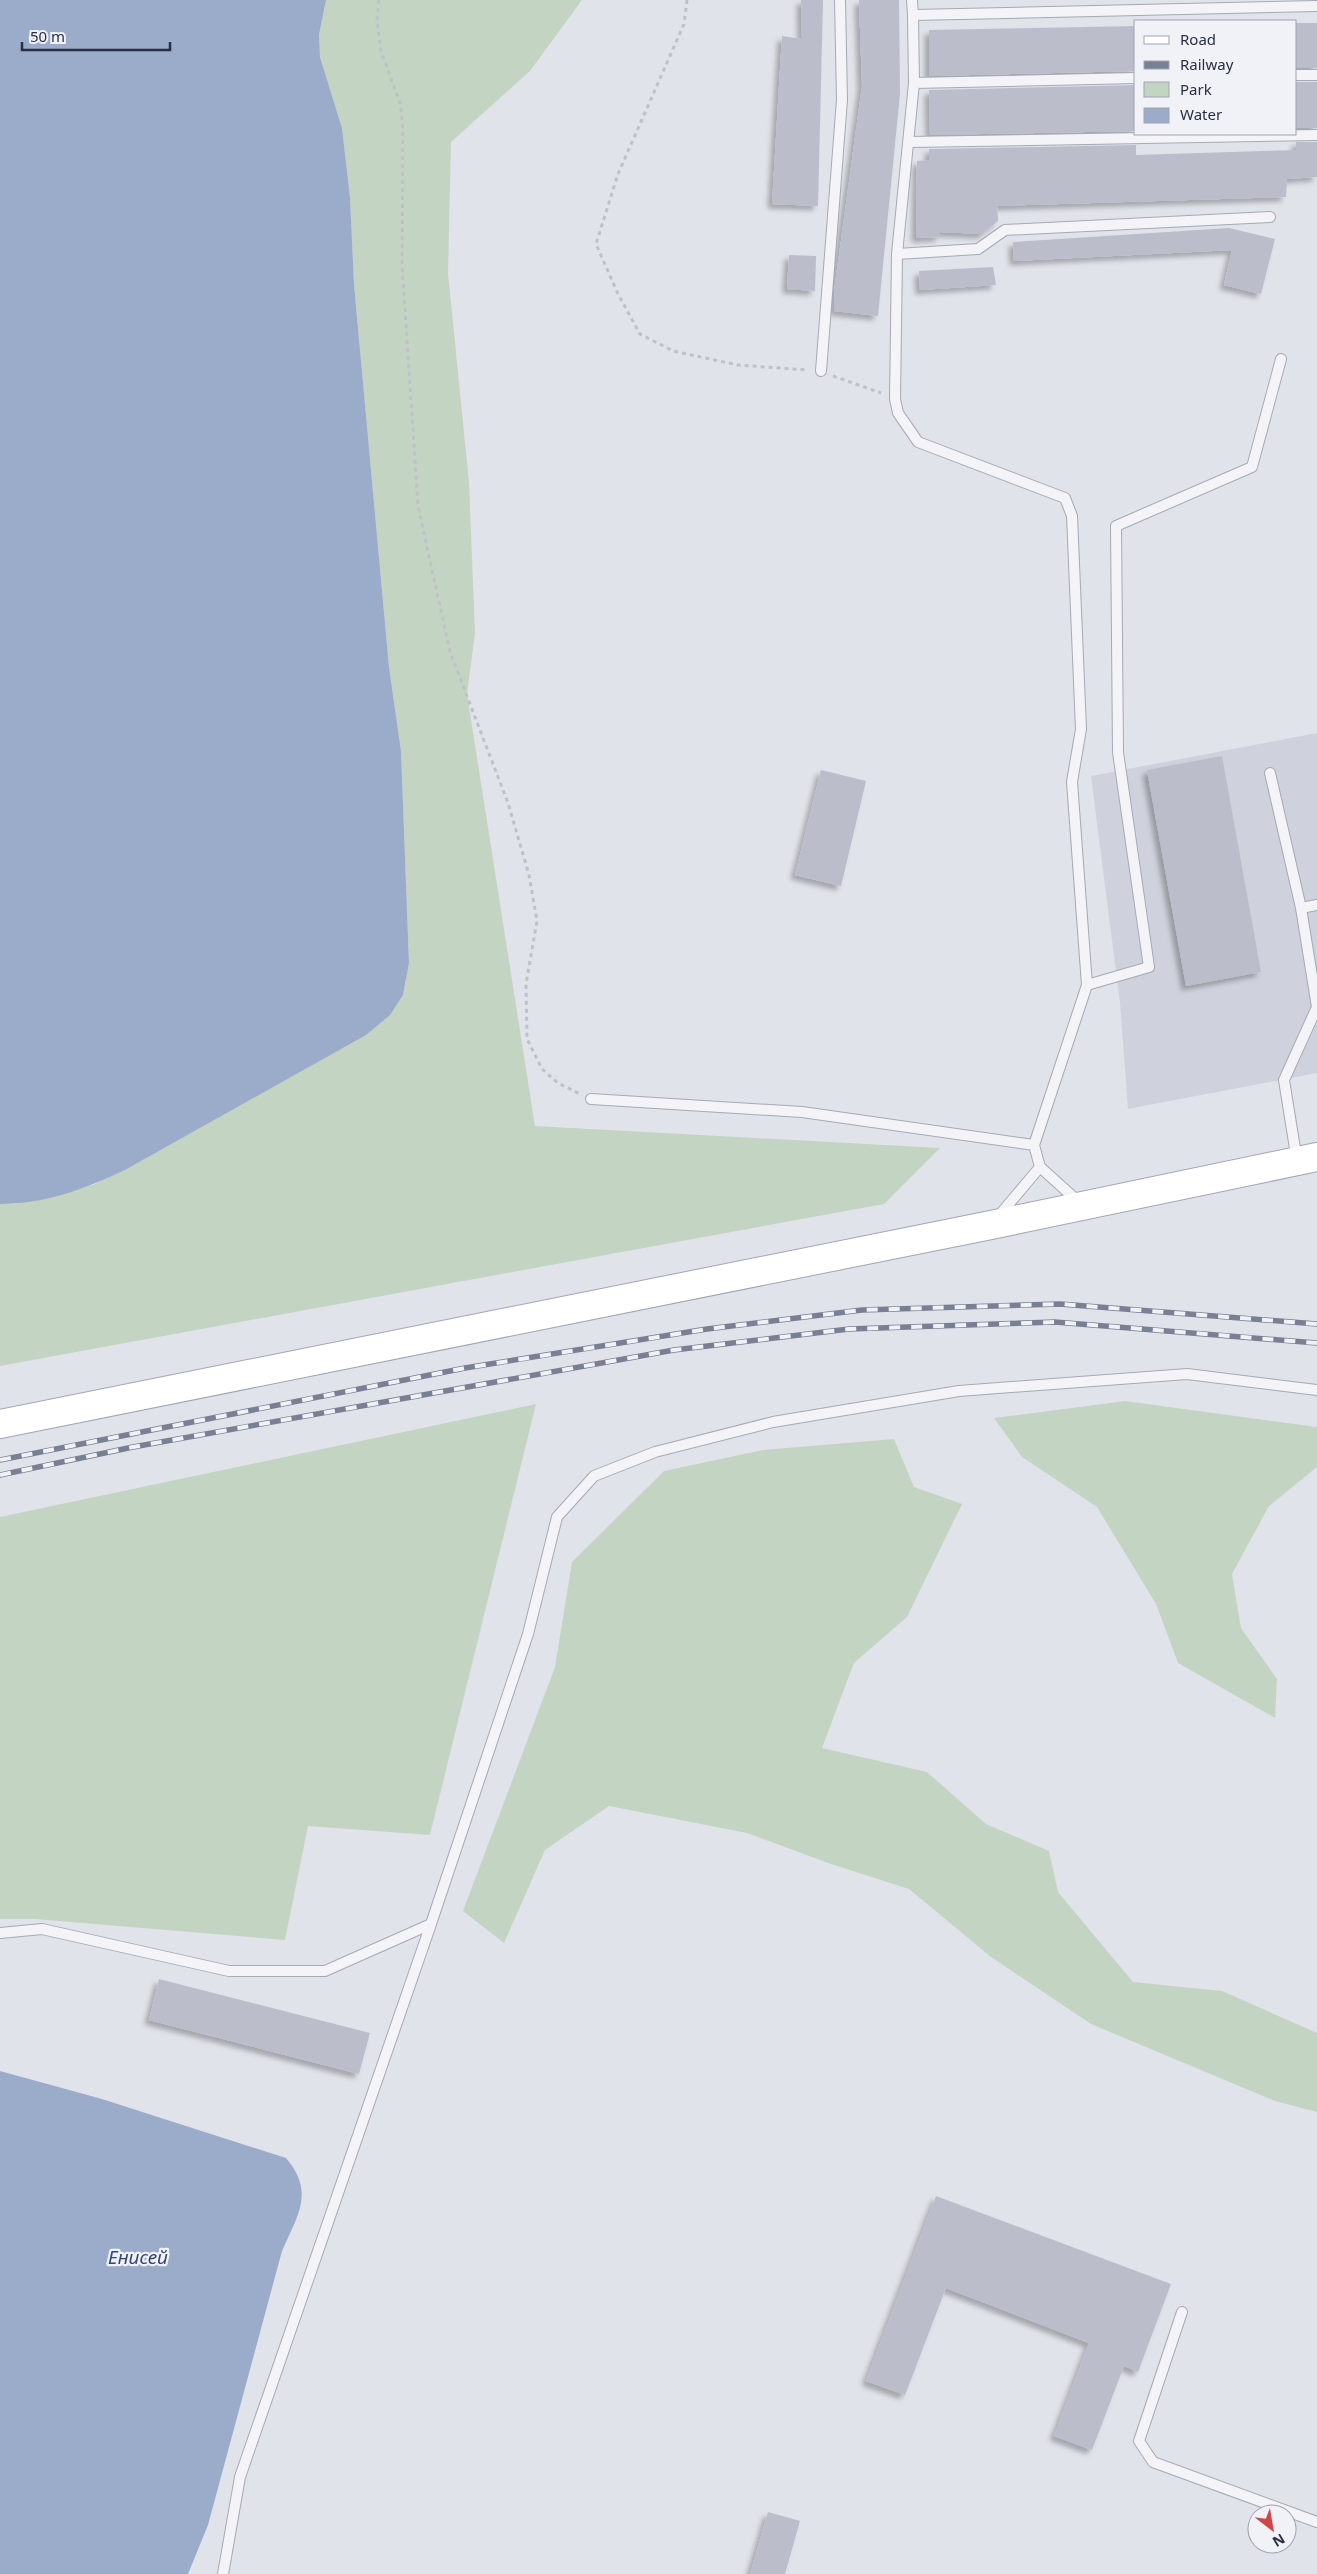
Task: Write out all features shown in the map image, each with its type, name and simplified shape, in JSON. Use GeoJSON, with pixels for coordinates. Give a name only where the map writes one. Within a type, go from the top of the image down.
{"type":"FeatureCollection","features":[{"type":"Feature","properties":{"kind":"main road"},"geometry":{"type":"LineString","coordinates":[[0,1424],[1307,1160]]}},
{"type":"Feature","properties":{"kind":"lane"},"geometry":{"type":"LineString","coordinates":[[821,371],[842,100],[840,0]]}},
{"type":"Feature","properties":{"kind":"lane"},"geometry":{"type":"LineString","coordinates":[[912,0],[914,82],[897,254],[895,399],[898,414],[918,442],[1065,498],[1072,516],[1081,730],[1072,782],[1087,985],[1034,1146],[1040,1167],[1084,1206]]}},
{"type":"Feature","properties":{"kind":"lane"},"geometry":{"type":"LineString","coordinates":[[913,15],[1317,6]]}},
{"type":"Feature","properties":{"kind":"lane"},"geometry":{"type":"LineString","coordinates":[[1297,75],[1317,75]]}},
{"type":"Feature","properties":{"kind":"lane"},"geometry":{"type":"LineString","coordinates":[[914,82],[1134,78]]}},
{"type":"Feature","properties":{"kind":"lane"},"geometry":{"type":"LineString","coordinates":[[909,142],[1317,135]]}},
{"type":"Feature","properties":{"kind":"lane"},"geometry":{"type":"LineString","coordinates":[[897,254],[978,249],[1005,230],[1270,217]]}},
{"type":"Feature","properties":{"kind":"lane"},"geometry":{"type":"LineString","coordinates":[[1087,985],[1149,967],[1118,752],[1116,526],[1252,467],[1280,359]]}},
{"type":"Feature","properties":{"kind":"lane"},"geometry":{"type":"LineString","coordinates":[[1270,773],[1301,908],[1317,1006],[1284,1080],[1307,1160]]}},
{"type":"Feature","properties":{"kind":"lane"},"geometry":{"type":"LineString","coordinates":[[1301,908],[1317,905]]}},
{"type":"Feature","properties":{"kind":"lane"},"geometry":{"type":"LineString","coordinates":[[591,1099],[802,1112],[1034,1146]]}},
{"type":"Feature","properties":{"kind":"lane"},"geometry":{"type":"LineString","coordinates":[[992,1225],[1040,1167]]}},
{"type":"Feature","properties":{"kind":"lane"},"geometry":{"type":"LineString","coordinates":[[222,2574],[240,2477],[431,1924],[528,1634],[557,1517],[594,1476],[655,1452],[773,1422],[959,1391],[1187,1374],[1317,1390]]}},
{"type":"Feature","properties":{"kind":"lane"},"geometry":{"type":"LineString","coordinates":[[0,1933],[42,1929],[229,1971],[325,1972],[431,1924]]}},
{"type":"Feature","properties":{"kind":"lane"},"geometry":{"type":"LineString","coordinates":[[1182,2312],[1139,2441],[1153,2462],[1317,2522]]}},
{"type":"Feature","properties":{"kind":"path"},"geometry":{"type":"LineString","coordinates":[[379,0],[377,20],[381,51],[400,103],[403,129],[402,264],[418,506],[450,652],[508,803],[529,875],[537,921],[526,984],[527,1039],[542,1069],[558,1083],[591,1099]]}},
{"type":"Feature","properties":{"kind":"path"},"geometry":{"type":"LineString","coordinates":[[687,0],[684,24],[618,174],[596,244],[618,294],[640,334],[674,351],[738,365],[821,371],[895,399]]}},
{"type":"Feature","properties":{"kind":"shaded area"},"geometry":{"type":"Polygon","coordinates":[[[1317,733],[1317,1073],[1128,1109],[1120,1003],[1091,776],[1317,733]]]}},
{"type":"Feature","properties":{"kind":"green space"},"geometry":{"type":"Polygon","coordinates":[[[326,0],[582,0],[530,71],[451,142],[448,273],[469,482],[475,633],[467,694],[535,1126],[940,1148],[884,1204],[0,1366],[0,1204],[15,1204],[93,1185],[125,1170],[306,1067],[403,995],[409,963],[401,751],[389,667],[354,284],[350,197],[342,128],[320,57],[319,35],[326,0]]]}},
{"type":"Feature","properties":{"kind":"green space"},"geometry":{"type":"Polygon","coordinates":[[[1125,1401],[1317,1427],[1317,1467],[1269,1506],[1232,1574],[1241,1628],[1277,1679],[1275,1718],[1178,1663],[1156,1604],[1097,1507],[1022,1457],[994,1418],[1125,1401]]]}},
{"type":"Feature","properties":{"kind":"green space"},"geometry":{"type":"Polygon","coordinates":[[[536,1404],[430,1835],[308,1826],[285,1940],[35,1919],[0,1919],[0,1517],[536,1404]]]}},
{"type":"Feature","properties":{"kind":"green space"},"geometry":{"type":"Polygon","coordinates":[[[894,1439],[914,1487],[962,1504],[907,1617],[854,1663],[822,1748],[927,1772],[986,1824],[1049,1851],[1058,1892],[1133,1982],[1222,1991],[1317,2033],[1317,2112],[1275,2101],[1091,2024],[991,1957],[909,1889],[831,1864],[747,1833],[609,1806],[545,1850],[504,1943],[463,1911],[555,1667],[572,1562],[664,1471],[763,1450],[894,1439]]]}},
{"type":"Feature","properties":{"kind":"water"},"geometry":{"type":"Polygon","coordinates":[[[0,0],[326,0],[319,35],[320,57],[342,128],[350,197],[354,284],[389,667],[401,751],[409,963],[403,995],[390,1015],[366,1035],[125,1170],[64,1194],[33,1201],[0,1204],[0,0]]]}},
{"type":"Feature","properties":{"kind":"water","name":"Енисей"},"geometry":{"type":"Polygon","coordinates":[[[0,2071],[102,2099],[286,2158],[295,2170],[300,2182],[302,2193],[298,2215],[282,2251],[208,2525],[188,2574],[0,2574],[0,2071]]]}},
{"type":"Feature","properties":{"kind":"building"},"geometry":{"type":"Polygon","coordinates":[[[801,0],[823,0],[818,206],[772,204],[782,36],[802,39],[801,0]]]}},
{"type":"Feature","properties":{"kind":"building"},"geometry":{"type":"Polygon","coordinates":[[[859,0],[899,0],[900,94],[878,316],[834,311],[834,292],[862,86],[859,0]]]}},
{"type":"Feature","properties":{"kind":"building"},"geometry":{"type":"Polygon","coordinates":[[[1297,23],[1317,23],[1317,68],[1297,68],[1297,23]]]}},
{"type":"Feature","properties":{"kind":"building"},"geometry":{"type":"Polygon","coordinates":[[[1134,26],[1134,71],[929,76],[929,30],[1134,26]]]}},
{"type":"Feature","properties":{"kind":"building"},"geometry":{"type":"Polygon","coordinates":[[[1297,82],[1317,82],[1317,128],[1297,128],[1297,82]]]}},
{"type":"Feature","properties":{"kind":"building"},"geometry":{"type":"Polygon","coordinates":[[[1134,85],[1134,131],[930,135],[929,90],[1134,85]]]}},
{"type":"Feature","properties":{"kind":"building"},"geometry":{"type":"Polygon","coordinates":[[[1296,142],[1317,142],[1317,177],[1287,179],[1286,197],[997,206],[998,221],[982,234],[940,232],[940,237],[916,238],[917,161],[929,160],[929,149],[1136,145],[1136,155],[1296,150],[1296,142]]]}},
{"type":"Feature","properties":{"kind":"building"},"geometry":{"type":"Polygon","coordinates":[[[1229,228],[1275,239],[1261,294],[1224,285],[1232,250],[1014,261],[1013,242],[1229,228]]]}},
{"type":"Feature","properties":{"kind":"building"},"geometry":{"type":"Polygon","coordinates":[[[789,255],[816,256],[815,291],[787,289],[789,255]]]}},
{"type":"Feature","properties":{"kind":"building"},"geometry":{"type":"Polygon","coordinates":[[[993,267],[996,285],[920,290],[919,271],[993,267]]]}},
{"type":"Feature","properties":{"kind":"building"},"geometry":{"type":"Polygon","coordinates":[[[1222,756],[1261,972],[1186,986],[1147,770],[1222,756]]]}},
{"type":"Feature","properties":{"kind":"building"},"geometry":{"type":"Polygon","coordinates":[[[821,770],[866,781],[841,886],[795,875],[821,770]]]}},
{"type":"Feature","properties":{"kind":"building"},"geometry":{"type":"Polygon","coordinates":[[[159,1979],[370,2033],[359,2074],[149,2020],[159,1979]]]}},
{"type":"Feature","properties":{"kind":"building"},"geometry":{"type":"Polygon","coordinates":[[[936,2196],[1171,2284],[1138,2372],[1124,2366],[1092,2450],[1054,2436],[1089,2343],[946,2288],[905,2395],[866,2381],[936,2196]]]}},
{"type":"Feature","properties":{"kind":"building"},"geometry":{"type":"Polygon","coordinates":[[[768,2512],[800,2521],[785,2574],[750,2574],[768,2512]]]}},
{"type":"Feature","properties":{"kind":"railway"},"geometry":{"type":"LineString","coordinates":[[0,1460],[465,1368],[707,1329],[862,1310],[1060,1304],[1317,1324]]}},
{"type":"Feature","properties":{"kind":"railway"},"geometry":{"type":"LineString","coordinates":[[0,1475],[133,1447],[674,1350],[849,1329],[1055,1322],[1317,1343]]}}]}
